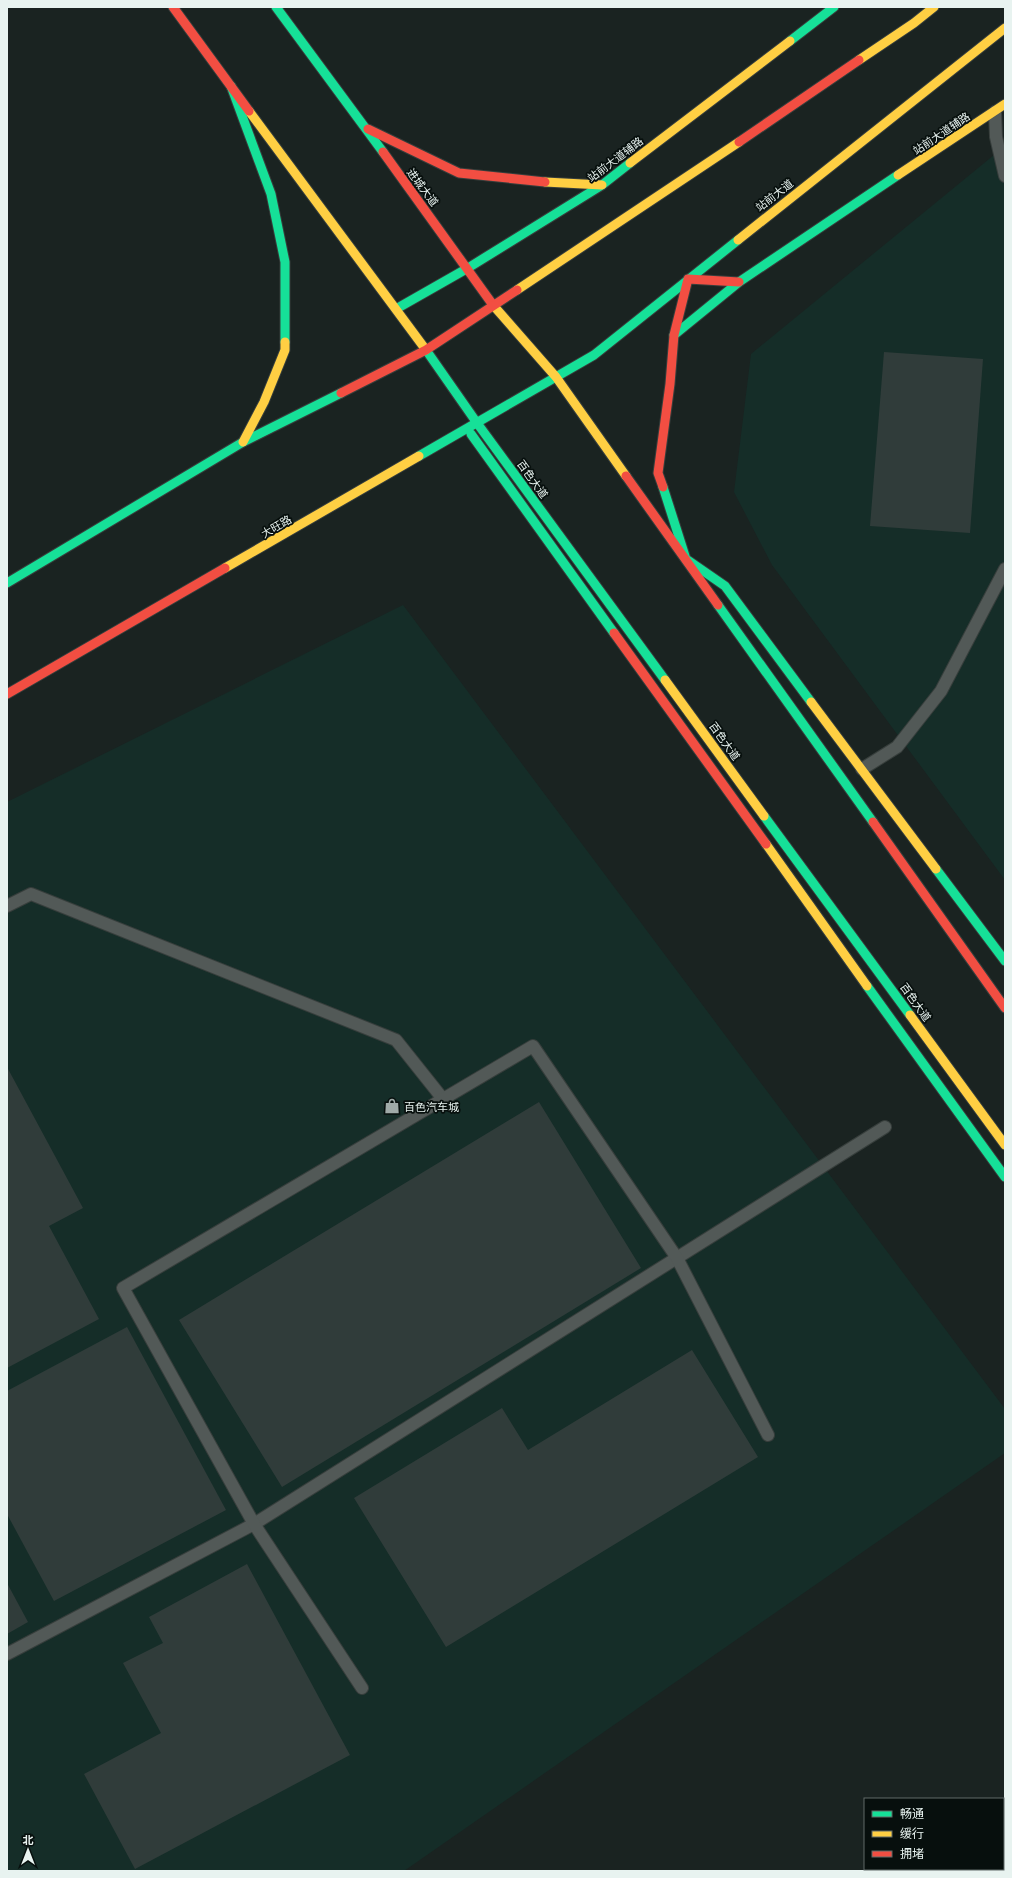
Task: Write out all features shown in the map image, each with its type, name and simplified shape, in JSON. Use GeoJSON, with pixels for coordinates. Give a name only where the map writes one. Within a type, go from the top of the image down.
{"type":"FeatureCollection","features":[{"type":"Feature","properties":{"kind":"main road"},"geometry":{"type":"LineString","coordinates":[[173,7],[426,350],[468,429],[1005,1177]]}},
{"type":"Feature","properties":{"kind":"main road","name":"进城大道"},"geometry":{"type":"LineString","coordinates":[[276,7],[468,268],[493,305],[556,377]]}},
{"type":"Feature","properties":{"kind":"main road","name":"站前大道辅路"},"geometry":{"type":"LineString","coordinates":[[396,309],[468,268],[602,185],[834,7]]}},
{"type":"Feature","properties":{"kind":"main road"},"geometry":{"type":"LineString","coordinates":[[7,583],[243,442],[426,350],[660,196],[914,23],[934,7]]}},
{"type":"Feature","properties":{"kind":"main road","name":"站前大道"},"geometry":{"type":"LineString","coordinates":[[556,377],[594,355],[1005,28]]}},
{"type":"Feature","properties":{"kind":"main road"},"geometry":{"type":"LineString","coordinates":[[231,86],[271,194],[285,262],[285,350],[264,402],[243,442]]}},
{"type":"Feature","properties":{"kind":"main road","name":"站前大道辅路"},"geometry":{"type":"LineString","coordinates":[[674,335],[739,282],[1005,104]]}},
{"type":"Feature","properties":{"kind":"main road"},"geometry":{"type":"LineString","coordinates":[[364,127],[459,173],[541,182],[602,185]]}},
{"type":"Feature","properties":{"kind":"main road"},"geometry":{"type":"LineString","coordinates":[[739,282],[688,279],[674,335],[670,384],[658,473],[686,559],[725,586],[1005,961]]}},
{"type":"Feature","properties":{"kind":"main road","name":"百色大道"},"geometry":{"type":"LineString","coordinates":[[426,350],[477,423],[1005,1145]]}},
{"type":"Feature","properties":{"kind":"main road"},"geometry":{"type":"LineString","coordinates":[[556,377],[1005,1008]]}},
{"type":"Feature","properties":{"kind":"main road","name":"大旺路"},"geometry":{"type":"LineString","coordinates":[[7,694],[556,377]]}},
{"type":"Feature","properties":{"kind":"lane"},"geometry":{"type":"LineString","coordinates":[[995,112],[996,137],[1005,176]]}},
{"type":"Feature","properties":{"kind":"lane"},"geometry":{"type":"LineString","coordinates":[[996,137],[1005,147]]}},
{"type":"Feature","properties":{"kind":"lane"},"geometry":{"type":"LineString","coordinates":[[862,769],[897,747],[941,691],[1005,569]]}},
{"type":"Feature","properties":{"kind":"lane"},"geometry":{"type":"LineString","coordinates":[[7,906],[31,894],[396,1040],[443,1099]]}},
{"type":"Feature","properties":{"kind":"lane"},"geometry":{"type":"LineString","coordinates":[[362,1688],[254,1524],[124,1288],[533,1046],[677,1258],[768,1435]]}},
{"type":"Feature","properties":{"kind":"lane"},"geometry":{"type":"LineString","coordinates":[[7,1654],[254,1524],[885,1127]]}},
{"type":"Feature","properties":{"kind":"shaded area"},"geometry":{"type":"Polygon","coordinates":[[[1005,146],[1005,880],[772,565],[734,492],[751,354],[1005,146]]]}},
{"type":"Feature","properties":{"kind":"shaded area","name":"百色汽车城"},"geometry":{"type":"Polygon","coordinates":[[[403,605],[1005,1409],[1005,1453],[404,1871],[7,1871],[7,802],[403,605]]]}},
{"type":"Feature","properties":{"kind":"building"},"geometry":{"type":"Polygon","coordinates":[[[884,352],[983,359],[970,533],[870,526],[884,352]]]}},
{"type":"Feature","properties":{"kind":"building"},"geometry":{"type":"Polygon","coordinates":[[[7,1067],[83,1208],[49,1226],[99,1319],[7,1368],[7,1067]]]}},
{"type":"Feature","properties":{"kind":"building"},"geometry":{"type":"Polygon","coordinates":[[[539,1102],[641,1268],[282,1487],[179,1320],[539,1102]]]}},
{"type":"Feature","properties":{"kind":"building"},"geometry":{"type":"Polygon","coordinates":[[[127,1327],[226,1510],[54,1601],[7,1514],[7,1391],[127,1327]]]}},
{"type":"Feature","properties":{"kind":"building"},"geometry":{"type":"Polygon","coordinates":[[[692,1350],[758,1457],[446,1647],[354,1498],[502,1408],[528,1450],[692,1350]]]}},
{"type":"Feature","properties":{"kind":"building"},"geometry":{"type":"Polygon","coordinates":[[[247,1564],[350,1755],[135,1869],[84,1774],[161,1733],[123,1663],[163,1643],[149,1617],[247,1564]]]}},
{"type":"Feature","properties":{"kind":"building"},"geometry":{"type":"Polygon","coordinates":[[[7,1583],[28,1622],[7,1634],[7,1583]]]}},
{"type":"Feature","properties":{"kind":"traffic: fast"},"geometry":{"type":"LineString","coordinates":[[276,7],[383,152]]}},
{"type":"Feature","properties":{"kind":"traffic: fast"},"geometry":{"type":"LineString","coordinates":[[790,41],[834,7]]}},
{"type":"Feature","properties":{"kind":"traffic: fast"},"geometry":{"type":"LineString","coordinates":[[231,86],[271,194],[285,262],[285,342]]}},
{"type":"Feature","properties":{"kind":"traffic: fast"},"geometry":{"type":"LineString","coordinates":[[396,309],[468,268],[602,185],[630,163]]}},
{"type":"Feature","properties":{"kind":"traffic: fast"},"geometry":{"type":"LineString","coordinates":[[674,335],[739,282],[898,175]]}},
{"type":"Feature","properties":{"kind":"traffic: fast"},"geometry":{"type":"LineString","coordinates":[[419,456],[594,355],[738,240]]}},
{"type":"Feature","properties":{"kind":"traffic: fast"},"geometry":{"type":"LineString","coordinates":[[426,350],[477,423],[665,680]]}},
{"type":"Feature","properties":{"kind":"traffic: fast"},"geometry":{"type":"LineString","coordinates":[[7,583],[243,442],[341,393]]}},
{"type":"Feature","properties":{"kind":"traffic: fast"},"geometry":{"type":"LineString","coordinates":[[471,434],[614,633]]}},
{"type":"Feature","properties":{"kind":"traffic: fast"},"geometry":{"type":"LineString","coordinates":[[663,487],[686,559],[725,586],[811,702]]}},
{"type":"Feature","properties":{"kind":"traffic: fast"},"geometry":{"type":"LineString","coordinates":[[718,605],[873,822]]}},
{"type":"Feature","properties":{"kind":"traffic: fast"},"geometry":{"type":"LineString","coordinates":[[764,816],[910,1015]]}},
{"type":"Feature","properties":{"kind":"traffic: fast"},"geometry":{"type":"LineString","coordinates":[[936,869],[1005,961]]}},
{"type":"Feature","properties":{"kind":"traffic: fast"},"geometry":{"type":"LineString","coordinates":[[867,986],[1005,1177]]}},
{"type":"Feature","properties":{"kind":"traffic: slow"},"geometry":{"type":"LineString","coordinates":[[859,60],[914,23],[934,7]]}},
{"type":"Feature","properties":{"kind":"traffic: slow"},"geometry":{"type":"LineString","coordinates":[[738,240],[1005,28]]}},
{"type":"Feature","properties":{"kind":"traffic: slow"},"geometry":{"type":"LineString","coordinates":[[630,163],[790,41]]}},
{"type":"Feature","properties":{"kind":"traffic: slow"},"geometry":{"type":"LineString","coordinates":[[898,175],[1005,104]]}},
{"type":"Feature","properties":{"kind":"traffic: slow"},"geometry":{"type":"LineString","coordinates":[[249,111],[426,350]]}},
{"type":"Feature","properties":{"kind":"traffic: slow"},"geometry":{"type":"LineString","coordinates":[[517,290],[739,142]]}},
{"type":"Feature","properties":{"kind":"traffic: slow"},"geometry":{"type":"LineString","coordinates":[[545,182],[602,185]]}},
{"type":"Feature","properties":{"kind":"traffic: slow"},"geometry":{"type":"LineString","coordinates":[[493,305],[556,377],[626,476]]}},
{"type":"Feature","properties":{"kind":"traffic: slow"},"geometry":{"type":"LineString","coordinates":[[243,442],[264,402],[285,350],[285,342]]}},
{"type":"Feature","properties":{"kind":"traffic: slow"},"geometry":{"type":"LineString","coordinates":[[225,568],[419,456]]}},
{"type":"Feature","properties":{"kind":"traffic: slow"},"geometry":{"type":"LineString","coordinates":[[665,680],[764,816]]}},
{"type":"Feature","properties":{"kind":"traffic: slow"},"geometry":{"type":"LineString","coordinates":[[811,702],[936,869]]}},
{"type":"Feature","properties":{"kind":"traffic: slow"},"geometry":{"type":"LineString","coordinates":[[766,844],[867,986]]}},
{"type":"Feature","properties":{"kind":"traffic: slow"},"geometry":{"type":"LineString","coordinates":[[910,1015],[1005,1145]]}},
{"type":"Feature","properties":{"kind":"traffic: jam"},"geometry":{"type":"LineString","coordinates":[[173,7],[249,111]]}},
{"type":"Feature","properties":{"kind":"traffic: jam"},"geometry":{"type":"LineString","coordinates":[[739,142],[859,60]]}},
{"type":"Feature","properties":{"kind":"traffic: jam"},"geometry":{"type":"LineString","coordinates":[[368,129],[459,173],[545,182]]}},
{"type":"Feature","properties":{"kind":"traffic: jam"},"geometry":{"type":"LineString","coordinates":[[383,152],[493,305]]}},
{"type":"Feature","properties":{"kind":"traffic: jam"},"geometry":{"type":"LineString","coordinates":[[663,487],[658,473],[670,384],[674,335],[688,279],[739,282]]}},
{"type":"Feature","properties":{"kind":"traffic: jam"},"geometry":{"type":"LineString","coordinates":[[341,393],[426,350],[517,290]]}},
{"type":"Feature","properties":{"kind":"traffic: jam"},"geometry":{"type":"LineString","coordinates":[[626,476],[718,605]]}},
{"type":"Feature","properties":{"kind":"traffic: jam"},"geometry":{"type":"LineString","coordinates":[[7,694],[225,568]]}},
{"type":"Feature","properties":{"kind":"traffic: jam"},"geometry":{"type":"LineString","coordinates":[[614,633],[766,844]]}},
{"type":"Feature","properties":{"kind":"traffic: jam"},"geometry":{"type":"LineString","coordinates":[[873,822],[1005,1008]]}},
{"type":"Feature","properties":{"kind":"place","name":"百色汽车城"},"geometry":{"type":"Point","coordinates":[392,1106]}}]}
